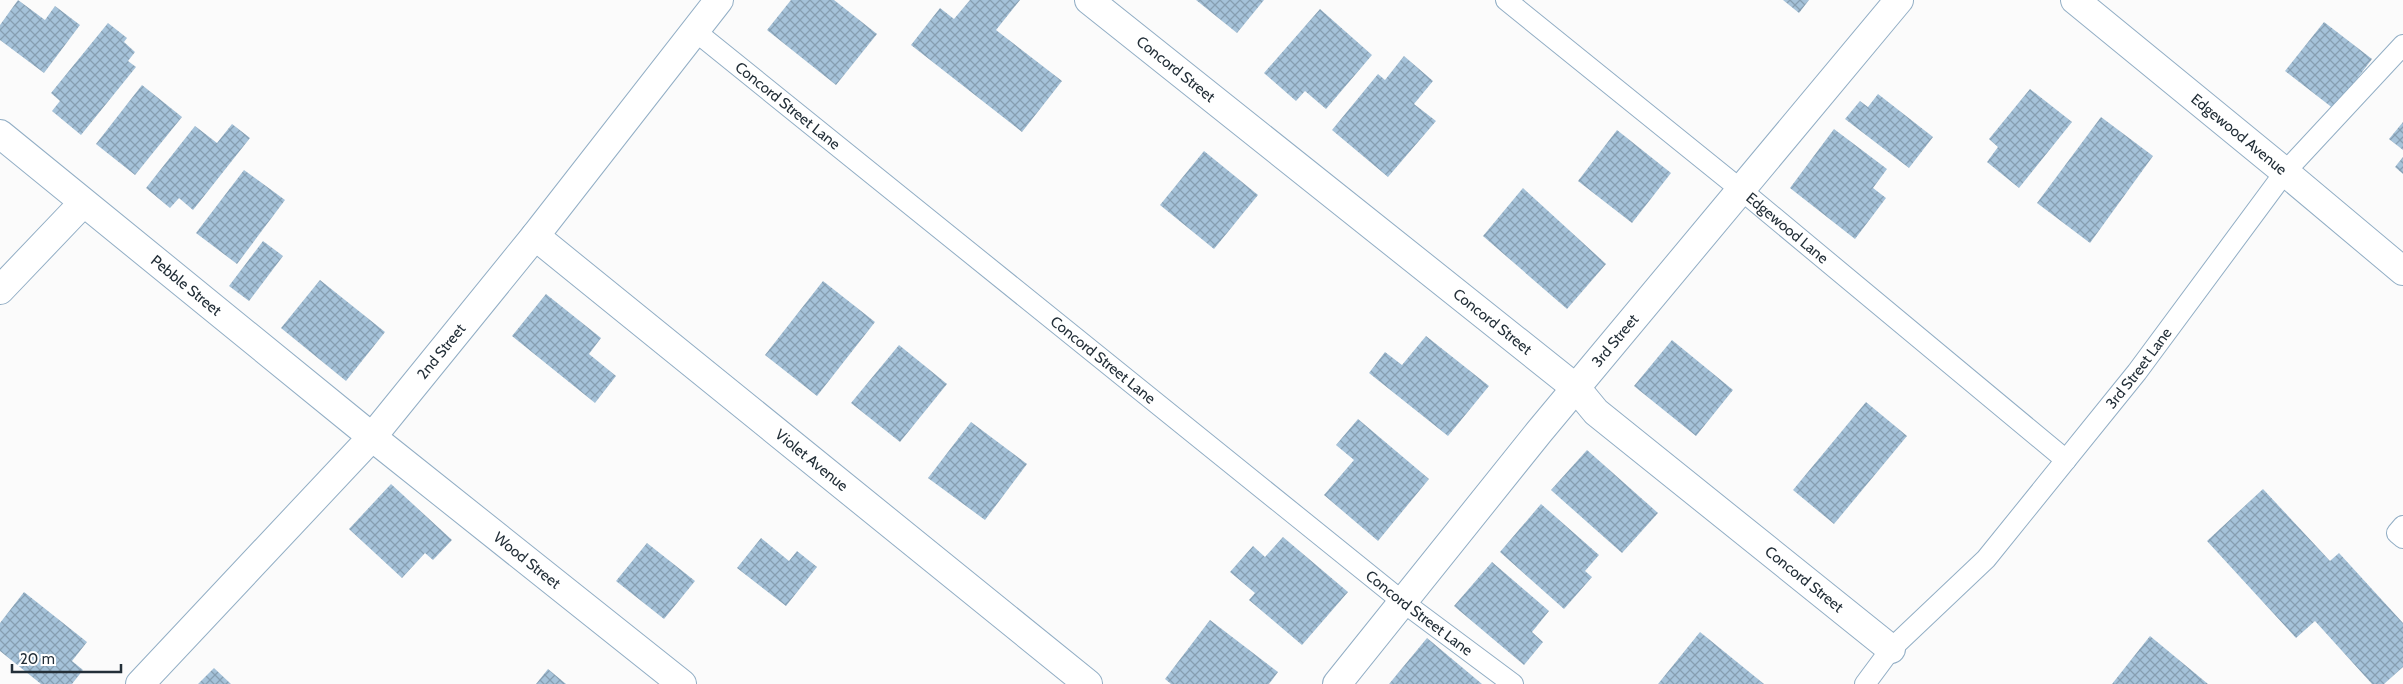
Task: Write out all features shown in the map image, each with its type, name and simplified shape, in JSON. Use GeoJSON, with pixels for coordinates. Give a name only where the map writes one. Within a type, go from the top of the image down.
{"type":"FeatureCollection","features":[{"type":"Feature","properties":{"kind":"street","name":"2nd Street"},"geometry":{"type":"LineString","coordinates":[[140,684],[372,437],[535,236],[719,0]]}},
{"type":"Feature","properties":{"kind":"street","name":"Concord Street"},"geometry":{"type":"LineString","coordinates":[[1089,0],[1577,389],[1596,412],[1891,648]]}},
{"type":"Feature","properties":{"kind":"street","name":"3rd Street"},"geometry":{"type":"LineString","coordinates":[[1337,684],[1539,432],[1577,389],[1740,189],[1899,0]]}},
{"type":"Feature","properties":{"kind":"street","name":"Edgewood Avenue"},"geometry":{"type":"LineString","coordinates":[[2075,0],[2286,172],[2403,271]]}},
{"type":"Feature","properties":{"kind":"street","name":"Pebble Street"},"geometry":{"type":"LineString","coordinates":[[0,134],[372,437]]}},
{"type":"Feature","properties":{"kind":"street"},"geometry":{"type":"LineString","coordinates":[[0,290],[83,203]]}},
{"type":"Feature","properties":{"kind":"street","name":"Violet Avenue"},"geometry":{"type":"LineString","coordinates":[[535,236],[1088,684]]}},
{"type":"Feature","properties":{"kind":"street","name":"Wood Street"},"geometry":{"type":"LineString","coordinates":[[372,437],[682,684]]}},
{"type":"Feature","properties":{"kind":"lane","name":"Edgewood Lane"},"geometry":{"type":"LineString","coordinates":[[1506,0],[1740,189],[2066,460]]}},
{"type":"Feature","properties":{"kind":"lane","name":"Concord Street Lane"},"geometry":{"type":"LineString","coordinates":[[695,31],[1403,602],[1513,684]]}},
{"type":"Feature","properties":{"kind":"lane","name":"3rd Street Lane"},"geometry":{"type":"LineString","coordinates":[[1865,684],[1891,648],[1986,558],[2137,372],[2286,172],[2403,46]]}},
{"type":"Feature","properties":{"kind":"lane"},"geometry":{"type":"LineString","coordinates":[[2403,526],[2397,533],[2403,538]]}},
{"type":"Feature","properties":{"kind":"building"},"geometry":{"type":"Polygon","coordinates":[[[18,0],[45,20],[55,6],[80,25],[44,73],[0,40],[0,25],[18,0]]]}},
{"type":"Feature","properties":{"kind":"building"},"geometry":{"type":"Polygon","coordinates":[[[791,0],[834,0],[877,34],[836,85],[767,30],[791,0]]]}},
{"type":"Feature","properties":{"kind":"building"},"geometry":{"type":"Polygon","coordinates":[[[970,0],[1020,0],[996,30],[1062,81],[1022,132],[911,45],[940,8],[954,19],[970,0]]]}},
{"type":"Feature","properties":{"kind":"building"},"geometry":{"type":"Polygon","coordinates":[[[1196,0],[1264,0],[1237,33],[1196,0]]]}},
{"type":"Feature","properties":{"kind":"building"},"geometry":{"type":"Polygon","coordinates":[[[1783,0],[1809,0],[1799,13],[1783,0]]]}},
{"type":"Feature","properties":{"kind":"building"},"geometry":{"type":"Polygon","coordinates":[[[1320,9],[1372,55],[1326,109],[1305,91],[1296,101],[1264,73],[1320,9]]]}},
{"type":"Feature","properties":{"kind":"building"},"geometry":{"type":"Polygon","coordinates":[[[2324,22],[2372,59],[2334,109],[2285,71],[2324,22]]]}},
{"type":"Feature","properties":{"kind":"building"},"geometry":{"type":"Polygon","coordinates":[[[108,23],[127,38],[124,42],[135,52],[128,61],[136,67],[81,135],[52,111],[60,101],[51,93],[108,23]]]}},
{"type":"Feature","properties":{"kind":"building"},"geometry":{"type":"Polygon","coordinates":[[[1404,56],[1433,81],[1414,104],[1436,121],[1388,177],[1332,130],[1378,74],[1385,80],[1404,56]]]}},
{"type":"Feature","properties":{"kind":"building"},"geometry":{"type":"Polygon","coordinates":[[[142,85],[182,117],[135,175],[96,144],[142,85]]]}},
{"type":"Feature","properties":{"kind":"building"},"geometry":{"type":"Polygon","coordinates":[[[2030,89],[2072,122],[2019,188],[1987,162],[1998,147],[1989,139],[2030,89]]]}},
{"type":"Feature","properties":{"kind":"building"},"geometry":{"type":"Polygon","coordinates":[[[1878,94],[1933,137],[1909,168],[1845,119],[1860,101],[1868,107],[1878,94]]]}},
{"type":"Feature","properties":{"kind":"building"},"geometry":{"type":"Polygon","coordinates":[[[2101,117],[2153,156],[2090,243],[2037,203],[2101,117]]]}},
{"type":"Feature","properties":{"kind":"building"},"geometry":{"type":"Polygon","coordinates":[[[2403,122],[2403,150],[2389,139],[2403,122]]]}},
{"type":"Feature","properties":{"kind":"building"},"geometry":{"type":"Polygon","coordinates":[[[232,124],[250,138],[193,210],[179,198],[170,208],[146,188],[195,126],[217,143],[232,124]]]}},
{"type":"Feature","properties":{"kind":"building"},"geometry":{"type":"Polygon","coordinates":[[[1834,129],[1887,169],[1873,188],[1886,198],[1855,239],[1790,188],[1834,129]]]}},
{"type":"Feature","properties":{"kind":"building"},"geometry":{"type":"Polygon","coordinates":[[[1617,130],[1671,173],[1632,223],[1578,181],[1617,130]]]}},
{"type":"Feature","properties":{"kind":"building"},"geometry":{"type":"Polygon","coordinates":[[[1204,151],[1258,195],[1214,249],[1160,205],[1204,151]]]}},
{"type":"Feature","properties":{"kind":"building"},"geometry":{"type":"Polygon","coordinates":[[[2403,157],[2403,174],[2395,167],[2403,157]]]}},
{"type":"Feature","properties":{"kind":"building"},"geometry":{"type":"Polygon","coordinates":[[[244,170],[285,200],[237,264],[196,233],[244,170]]]}},
{"type":"Feature","properties":{"kind":"building"},"geometry":{"type":"Polygon","coordinates":[[[1523,188],[1606,264],[1567,309],[1483,236],[1523,188]]]}},
{"type":"Feature","properties":{"kind":"building"},"geometry":{"type":"Polygon","coordinates":[[[263,241],[283,256],[249,301],[229,286],[263,241]]]}},
{"type":"Feature","properties":{"kind":"building"},"geometry":{"type":"Polygon","coordinates":[[[320,280],[385,332],[346,381],[281,328],[320,280]]]}},
{"type":"Feature","properties":{"kind":"building"},"geometry":{"type":"Polygon","coordinates":[[[823,281],[875,322],[817,396],[765,355],[823,281]]]}},
{"type":"Feature","properties":{"kind":"building"},"geometry":{"type":"Polygon","coordinates":[[[546,294],[601,338],[589,354],[616,376],[595,403],[512,336],[546,294]]]}},
{"type":"Feature","properties":{"kind":"building"},"geometry":{"type":"Polygon","coordinates":[[[1426,336],[1489,386],[1448,436],[1369,373],[1385,352],[1402,365],[1426,336]]]}},
{"type":"Feature","properties":{"kind":"building"},"geometry":{"type":"Polygon","coordinates":[[[1672,340],[1733,390],[1696,436],[1634,386],[1672,340]]]}},
{"type":"Feature","properties":{"kind":"building"},"geometry":{"type":"Polygon","coordinates":[[[899,345],[947,384],[900,442],[851,403],[899,345]]]}},
{"type":"Feature","properties":{"kind":"building"},"geometry":{"type":"Polygon","coordinates":[[[1866,402],[1907,436],[1834,524],[1793,490],[1866,402]]]}},
{"type":"Feature","properties":{"kind":"building"},"geometry":{"type":"Polygon","coordinates":[[[1358,419],[1429,479],[1378,541],[1324,495],[1354,460],[1336,445],[1358,419]]]}},
{"type":"Feature","properties":{"kind":"building"},"geometry":{"type":"Polygon","coordinates":[[[971,422],[1027,464],[985,520],[928,478],[971,422]]]}},
{"type":"Feature","properties":{"kind":"building"},"geometry":{"type":"Polygon","coordinates":[[[1587,450],[1658,513],[1622,553],[1551,490],[1587,450]]]}},
{"type":"Feature","properties":{"kind":"building"},"geometry":{"type":"Polygon","coordinates":[[[391,484],[452,540],[433,560],[425,553],[402,578],[349,529],[391,484]]]}},
{"type":"Feature","properties":{"kind":"building"},"geometry":{"type":"Polygon","coordinates":[[[2263,489],[2330,561],[2339,553],[2403,623],[2403,667],[2384,684],[2372,684],[2315,621],[2296,638],[2207,541],[2263,489]]]}},
{"type":"Feature","properties":{"kind":"building"},"geometry":{"type":"Polygon","coordinates":[[[1541,504],[1599,555],[1585,571],[1592,577],[1564,609],[1500,552],[1541,504]]]}},
{"type":"Feature","properties":{"kind":"building"},"geometry":{"type":"Polygon","coordinates":[[[1283,537],[1348,592],[1302,645],[1249,600],[1255,593],[1230,572],[1253,546],[1265,557],[1283,537]]]}},
{"type":"Feature","properties":{"kind":"building"},"geometry":{"type":"Polygon","coordinates":[[[761,538],[789,561],[797,551],[817,567],[786,606],[737,568],[761,538]]]}},
{"type":"Feature","properties":{"kind":"building"},"geometry":{"type":"Polygon","coordinates":[[[647,543],[695,581],[664,619],[616,581],[647,543]]]}},
{"type":"Feature","properties":{"kind":"building"},"geometry":{"type":"Polygon","coordinates":[[[1492,562],[1549,611],[1532,632],[1543,642],[1524,665],[1454,606],[1492,562]]]}},
{"type":"Feature","properties":{"kind":"building"},"geometry":{"type":"Polygon","coordinates":[[[24,592],[87,642],[72,661],[83,670],[72,684],[41,684],[0,651],[0,623],[24,592]]]}},
{"type":"Feature","properties":{"kind":"building"},"geometry":{"type":"Polygon","coordinates":[[[1210,620],[1278,672],[1269,684],[1171,684],[1165,679],[1210,620]]]}},
{"type":"Feature","properties":{"kind":"building"},"geometry":{"type":"Polygon","coordinates":[[[1700,632],[1764,684],[1658,684],[1700,632]]]}},
{"type":"Feature","properties":{"kind":"building"},"geometry":{"type":"Polygon","coordinates":[[[2150,636],[2208,684],[2112,684],[2150,636]]]}},
{"type":"Feature","properties":{"kind":"building"},"geometry":{"type":"Polygon","coordinates":[[[1427,638],[1482,684],[1389,684],[1427,638]]]}},
{"type":"Feature","properties":{"kind":"building"},"geometry":{"type":"Polygon","coordinates":[[[214,668],[231,684],[198,684],[214,668]]]}},
{"type":"Feature","properties":{"kind":"building"},"geometry":{"type":"Polygon","coordinates":[[[548,669],[566,684],[536,684],[548,669]]]}}]}
